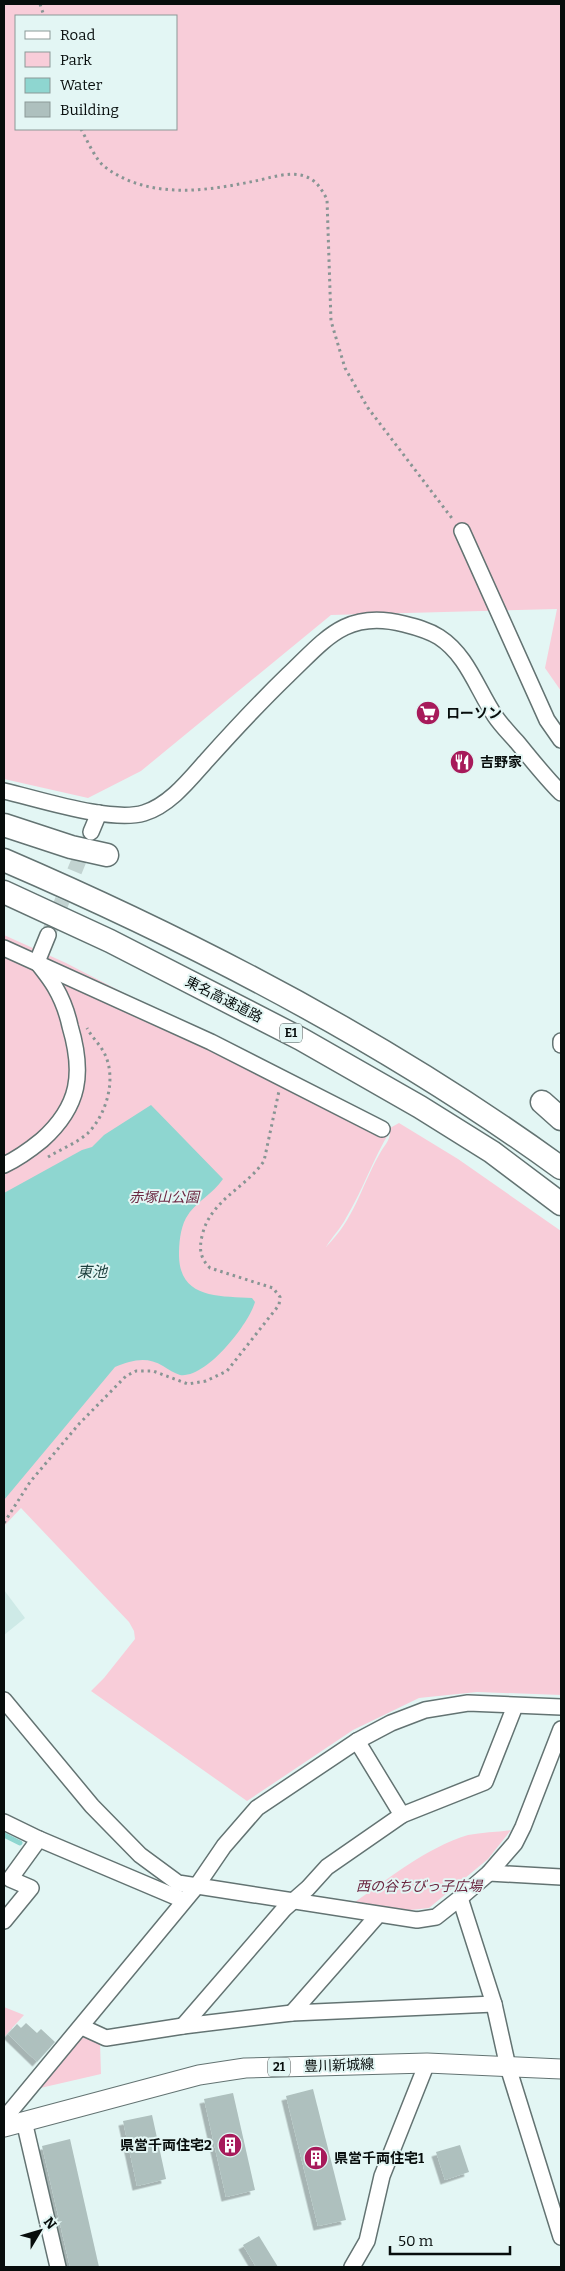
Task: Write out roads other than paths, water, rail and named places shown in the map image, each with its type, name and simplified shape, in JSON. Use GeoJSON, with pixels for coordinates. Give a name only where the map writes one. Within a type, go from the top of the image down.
{"type":"FeatureCollection","features":[{"type":"Feature","properties":{"kind":"highway"},"geometry":{"type":"LineString","coordinates":[[4,825],[72,847],[107,855]]}},
{"type":"Feature","properties":{"kind":"highway","name":"E1"},"geometry":{"type":"LineString","coordinates":[[4,860],[71,889],[197,949],[294,1001],[408,1066],[497,1121],[561,1168]]}},
{"type":"Feature","properties":{"kind":"highway","name":"東名高速道路"},"geometry":{"type":"LineString","coordinates":[[4,892],[110,941],[301,1039],[420,1106],[492,1152],[561,1204]]}},
{"type":"Feature","properties":{"kind":"highway"},"geometry":{"type":"LineString","coordinates":[[542,1102],[561,1119]]}},
{"type":"Feature","properties":{"kind":"main road","name":"豊川新城線"},"geometry":{"type":"LineString","coordinates":[[4,2127],[198,2075],[245,2068],[427,2063],[561,2069]]}},
{"type":"Feature","properties":{"kind":"street"},"geometry":{"type":"LineString","coordinates":[[462,531],[547,720],[561,740]]}},
{"type":"Feature","properties":{"kind":"street"},"geometry":{"type":"LineString","coordinates":[[4,791],[99,813],[143,814],[158,807],[182,786],[248,714],[319,644],[348,625],[366,621],[390,620],[420,628],[439,637],[455,650],[467,666],[496,717],[561,793]]}},
{"type":"Feature","properties":{"kind":"street"},"geometry":{"type":"LineString","coordinates":[[90,832],[99,813]]}},
{"type":"Feature","properties":{"kind":"street"},"geometry":{"type":"LineString","coordinates":[[37,962],[48,935]]}},
{"type":"Feature","properties":{"kind":"street"},"geometry":{"type":"LineString","coordinates":[[4,948],[126,1002],[382,1130]]}},
{"type":"Feature","properties":{"kind":"street"},"geometry":{"type":"LineString","coordinates":[[4,1165],[35,1146],[54,1128],[69,1106],[78,1076],[79,1060],[65,1008],[55,986],[37,962]]}},
{"type":"Feature","properties":{"kind":"street"},"geometry":{"type":"LineString","coordinates":[[4,1700],[92,1806],[140,1855],[178,1882],[196,1887],[295,1900],[416,1920],[436,1916],[460,1898],[489,1873],[515,1843],[561,1729]]}},
{"type":"Feature","properties":{"kind":"street"},"geometry":{"type":"LineString","coordinates":[[4,2119],[82,2027],[183,1900],[196,1887],[224,1846],[257,1808],[356,1741],[391,1723],[425,1710],[468,1703],[561,1707]]}},
{"type":"Feature","properties":{"kind":"street"},"geometry":{"type":"LineString","coordinates":[[183,2026],[284,1908],[295,1900],[327,1867],[402,1815],[485,1782],[515,1706]]}},
{"type":"Feature","properties":{"kind":"street"},"geometry":{"type":"LineString","coordinates":[[356,1741],[402,1815]]}},
{"type":"Feature","properties":{"kind":"street"},"geometry":{"type":"LineString","coordinates":[[4,1822],[39,1839],[183,1900]]}},
{"type":"Feature","properties":{"kind":"street"},"geometry":{"type":"LineString","coordinates":[[4,1921],[31,1888],[10,1879],[39,1839]]}},
{"type":"Feature","properties":{"kind":"street"},"geometry":{"type":"LineString","coordinates":[[489,1873],[561,1877]]}},
{"type":"Feature","properties":{"kind":"street"},"geometry":{"type":"LineString","coordinates":[[460,1898],[494,2004],[508,2067],[561,2237]]}},
{"type":"Feature","properties":{"kind":"street"},"geometry":{"type":"LineString","coordinates":[[292,2013],[378,1914]]}},
{"type":"Feature","properties":{"kind":"street"},"geometry":{"type":"LineString","coordinates":[[82,2027],[106,2038],[183,2026],[292,2013],[494,2004]]}},
{"type":"Feature","properties":{"kind":"street"},"geometry":{"type":"LineString","coordinates":[[352,2267],[367,2241],[382,2176],[427,2063]]}},
{"type":"Feature","properties":{"kind":"street"},"geometry":{"type":"LineString","coordinates":[[24,2121],[58,2267]]}},
{"type":"Feature","properties":{"kind":"water","name":"東池"},"geometry":{"type":"Polygon","coordinates":[[[151,1105],[223,1179],[194,1207],[182,1227],[179,1256],[181,1270],[186,1280],[194,1288],[203,1292],[227,1297],[252,1298],[255,1302],[244,1323],[225,1348],[202,1368],[190,1374],[180,1375],[157,1363],[145,1360],[127,1362],[115,1367],[4,1500],[4,1193],[82,1150],[92,1147],[104,1135],[151,1105]]]}},
{"type":"Feature","properties":{"kind":"waterway"},"geometry":{"type":"LineString","coordinates":[[4,1835],[20,1843]]}},
{"type":"Feature","properties":{"kind":"tunnel"},"geometry":{"type":"LineString","coordinates":[[48,935],[87,841]]}},
{"type":"Feature","properties":{"kind":"place","name":"ローソン"},"geometry":{"type":"Point","coordinates":[428,713]}},
{"type":"Feature","properties":{"kind":"place","name":"吉野家"},"geometry":{"type":"Point","coordinates":[462,762]}},
{"type":"Feature","properties":{"kind":"place","name":"県営千両住宅2"},"geometry":{"type":"Point","coordinates":[230,2145]}},
{"type":"Feature","properties":{"kind":"place","name":"県営千両住宅1"},"geometry":{"type":"Point","coordinates":[316,2158]}},
{"type":"Feature","properties":{"kind":"park label","name":"赤塚山公園"},"geometry":{"type":"Point","coordinates":[164,1197]}},
{"type":"Feature","properties":{"kind":"park label","name":"西の谷ちびっ子広場"},"geometry":{"type":"Point","coordinates":[419,1886]}}]}
